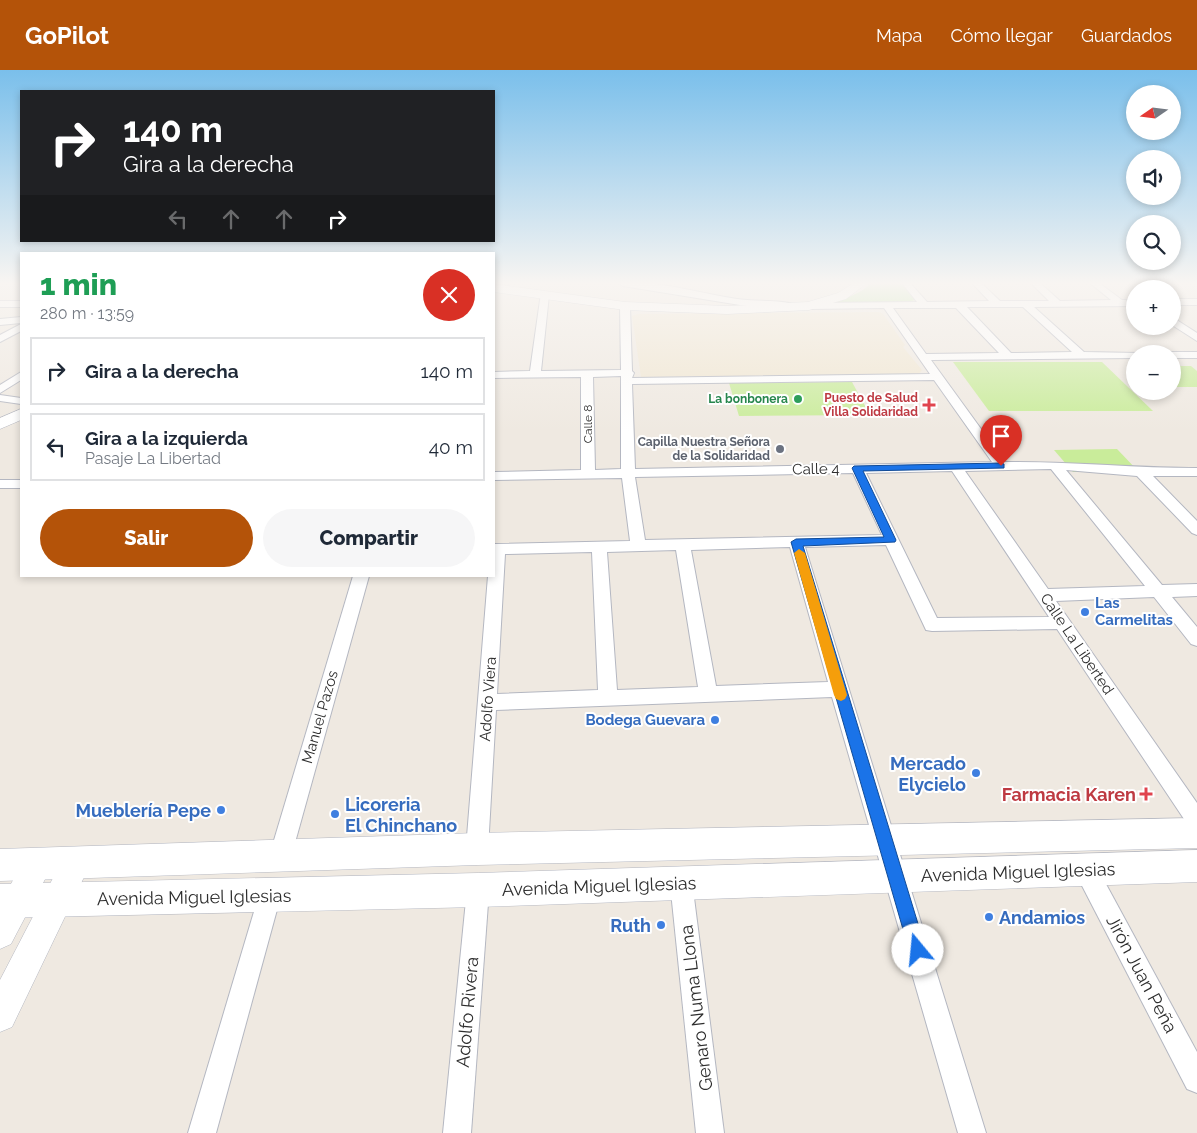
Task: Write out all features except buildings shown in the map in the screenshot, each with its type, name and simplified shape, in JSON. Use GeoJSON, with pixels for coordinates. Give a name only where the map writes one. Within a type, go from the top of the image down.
{"type":"FeatureCollection","features":[{"type":"Feature","properties":{"kind":"main road"},"geometry":{"type":"LineString","coordinates":[[0,865],[76,864],[477,849],[885,842],[1197,833]]}},
{"type":"Feature","properties":{"kind":"main road","name":"Avenida Miguel Iglesias"},"geometry":{"type":"LineString","coordinates":[[9,901],[478,890],[1197,866]]}},
{"type":"Feature","properties":{"kind":"street"},"geometry":{"type":"LineString","coordinates":[[535,374],[540,333]]}},
{"type":"Feature","properties":{"kind":"street"},"geometry":{"type":"LineString","coordinates":[[626,333],[628,473],[638,545]]}},
{"type":"Feature","properties":{"kind":"street"},"geometry":{"type":"LineString","coordinates":[[906,333],[1001,466]]}},
{"type":"Feature","properties":{"kind":"street"},"geometry":{"type":"LineString","coordinates":[[986,333],[1008,356]]}},
{"type":"Feature","properties":{"kind":"street"},"geometry":{"type":"LineString","coordinates":[[1056,333],[1082,356]]}},
{"type":"Feature","properties":{"kind":"street"},"geometry":{"type":"LineString","coordinates":[[923,356],[1126,355]]}},
{"type":"Feature","properties":{"kind":"street"},"geometry":{"type":"LineString","coordinates":[[1181,355],[1197,355]]}},
{"type":"Feature","properties":{"kind":"street"},"geometry":{"type":"LineString","coordinates":[[495,378],[535,374],[587,373],[628,377],[938,377]]}},
{"type":"Feature","properties":{"kind":"street","name":"Calle 8"},"geometry":{"type":"LineString","coordinates":[[587,373],[588,475]]}},
{"type":"Feature","properties":{"kind":"street"},"geometry":{"type":"LineString","coordinates":[[0,390],[20,377]]}},
{"type":"Feature","properties":{"kind":"street"},"geometry":{"type":"LineString","coordinates":[[0,398],[20,401]]}},
{"type":"Feature","properties":{"kind":"street"},"geometry":{"type":"LineString","coordinates":[[0,424],[20,414]]}},
{"type":"Feature","properties":{"kind":"street"},"geometry":{"type":"LineString","coordinates":[[1055,465],[1197,639]]}},
{"type":"Feature","properties":{"kind":"street","name":"Calle 4"},"geometry":{"type":"LineString","coordinates":[[495,476],[1055,465],[1141,472],[1197,472]]}},
{"type":"Feature","properties":{"kind":"street","name":"Calle La Liberted"},"geometry":{"type":"LineString","coordinates":[[956,466],[1197,821]]}},
{"type":"Feature","properties":{"kind":"street"},"geometry":{"type":"LineString","coordinates":[[857,468],[932,625],[1063,624]]}},
{"type":"Feature","properties":{"kind":"street"},"geometry":{"type":"LineString","coordinates":[[1141,472],[1197,530]]}},
{"type":"Feature","properties":{"kind":"street"},"geometry":{"type":"LineString","coordinates":[[0,484],[20,484]]}},
{"type":"Feature","properties":{"kind":"street"},"geometry":{"type":"LineString","coordinates":[[496,549],[891,540]]}},
{"type":"Feature","properties":{"kind":"street"},"geometry":{"type":"LineString","coordinates":[[796,542],[972,1133]]}},
{"type":"Feature","properties":{"kind":"street"},"geometry":{"type":"LineString","coordinates":[[683,545],[708,693]]}},
{"type":"Feature","properties":{"kind":"street"},"geometry":{"type":"LineString","coordinates":[[599,547],[608,698]]}},
{"type":"Feature","properties":{"kind":"street","name":"Adolfo Viera"},"geometry":{"type":"LineString","coordinates":[[495,568],[496,549]]}},
{"type":"Feature","properties":{"kind":"street","name":"Manuel Pazos"},"geometry":{"type":"LineString","coordinates":[[280,857],[360,577]]}},
{"type":"Feature","properties":{"kind":"street","name":"Adolfo Viera"},"geometry":{"type":"LineString","coordinates":[[477,849],[488,702],[495,577]]}},
{"type":"Feature","properties":{"kind":"street"},"geometry":{"type":"LineString","coordinates":[[1043,595],[1197,590]]}},
{"type":"Feature","properties":{"kind":"street"},"geometry":{"type":"LineString","coordinates":[[488,702],[839,689]]}},
{"type":"Feature","properties":{"kind":"street"},"geometry":{"type":"LineString","coordinates":[[0,933],[9,901],[38,864]]}},
{"type":"Feature","properties":{"kind":"street"},"geometry":{"type":"LineString","coordinates":[[0,1015],[76,864]]}},
{"type":"Feature","properties":{"kind":"street","name":"Jirón Juan Peña"},"geometry":{"type":"LineString","coordinates":[[1086,870],[1197,1079]]}},
{"type":"Feature","properties":{"kind":"street","name":"Genaro Numa Llona"},"geometry":{"type":"LineString","coordinates":[[681,882],[710,1133]]}},
{"type":"Feature","properties":{"kind":"street","name":"Adolfo Rivera"},"geometry":{"type":"LineString","coordinates":[[457,1133],[478,890]]}},
{"type":"Feature","properties":{"kind":"street"},"geometry":{"type":"LineString","coordinates":[[202,1133],[270,895]]}},
{"type":"Feature","properties":{"kind":"shaded area"},"geometry":{"type":"Polygon","coordinates":[[[634,333],[896,333],[905,345],[903,347],[922,370],[919,374],[641,377],[634,333]]]}},
{"type":"Feature","properties":{"kind":"green space"},"geometry":{"type":"Polygon","coordinates":[[[953,362],[1102,362],[1126,385],[1126,400],[1142,400],[1153,411],[989,411],[953,362]]]}},
{"type":"Feature","properties":{"kind":"green space"},"geometry":{"type":"Polygon","coordinates":[[[1181,366],[1191,366],[1197,371],[1197,387],[1181,387],[1181,366]]]}},
{"type":"Feature","properties":{"kind":"green space","name":"La bonbonera"},"geometry":{"type":"Polygon","coordinates":[[[852,382],[870,415],[739,416],[729,383],[852,382]]]}},
{"type":"Feature","properties":{"kind":"green space"},"geometry":{"type":"Polygon","coordinates":[[[1117,449],[1138,471],[1073,472],[1054,450],[1117,449]]]}},
{"type":"Feature","properties":{"kind":"slow traffic"},"geometry":{"type":"LineString","coordinates":[[799,553],[841,695]]}},
{"type":"Feature","properties":{"kind":"place","name":"La bonbonera"},"geometry":{"type":"Point","coordinates":[798,399]}},
{"type":"Feature","properties":{"kind":"place","name":"Puesto de Salud Villa Solidaridad"},"geometry":{"type":"Point","coordinates":[929,405]}},
{"type":"Feature","properties":{"kind":"place","name":"Capilla Nuestra Señora de la Solidaridad"},"geometry":{"type":"Point","coordinates":[780,449]}},
{"type":"Feature","properties":{"kind":"place","name":"Las Carmelitas"},"geometry":{"type":"Point","coordinates":[1085,612]}},
{"type":"Feature","properties":{"kind":"place","name":"Bodega Guevara"},"geometry":{"type":"Point","coordinates":[715,720]}},
{"type":"Feature","properties":{"kind":"place","name":"Mercado Elycielo"},"geometry":{"type":"Point","coordinates":[976,773]}},
{"type":"Feature","properties":{"kind":"place","name":"Farmacia Karen"},"geometry":{"type":"Point","coordinates":[1146,794]}},
{"type":"Feature","properties":{"kind":"place","name":"Mueblería Pepe"},"geometry":{"type":"Point","coordinates":[221,810]}},
{"type":"Feature","properties":{"kind":"place","name":"Licoreria El Chinchano"},"geometry":{"type":"Point","coordinates":[335,814]}},
{"type":"Feature","properties":{"kind":"place","name":"Andamios"},"geometry":{"type":"Point","coordinates":[989,917]}},
{"type":"Feature","properties":{"kind":"place","name":"Ruth"},"geometry":{"type":"Point","coordinates":[661,925]}},
{"type":"Feature","properties":{"kind":"route"},"geometry":{"type":"LineString","coordinates":[[918,950],[796,542],[891,540],[857,468],[1001,466]]}}]}
